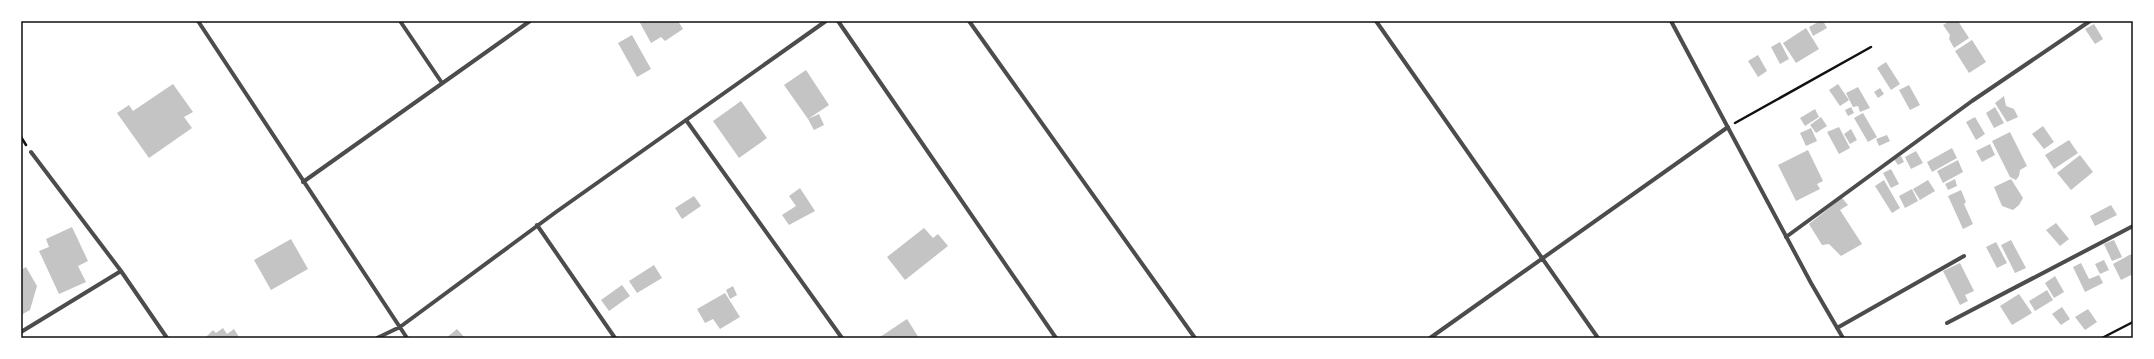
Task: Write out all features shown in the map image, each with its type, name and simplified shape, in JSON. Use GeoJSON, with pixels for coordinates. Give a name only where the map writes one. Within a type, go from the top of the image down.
{"type":"FeatureCollection","features":[{"type":"Feature","properties":{"kind":"street"},"geometry":{"type":"LineString","coordinates":[[198,21],[407,338]]}},
{"type":"Feature","properties":{"kind":"street"},"geometry":{"type":"LineString","coordinates":[[400,21],[442,83]]}},
{"type":"Feature","properties":{"kind":"street"},"geometry":{"type":"LineString","coordinates":[[303,182],[530,21]]}},
{"type":"Feature","properties":{"kind":"street"},"geometry":{"type":"LineString","coordinates":[[377,338],[400,327],[537,225],[826,21]]}},
{"type":"Feature","properties":{"kind":"street"},"geometry":{"type":"LineString","coordinates":[[838,21],[1056,338]]}},
{"type":"Feature","properties":{"kind":"street"},"geometry":{"type":"LineString","coordinates":[[969,21],[1195,338]]}},
{"type":"Feature","properties":{"kind":"street"},"geometry":{"type":"LineString","coordinates":[[1376,21],[1598,338]]}},
{"type":"Feature","properties":{"kind":"street"},"geometry":{"type":"LineString","coordinates":[[1671,21],[1786,237],[1843,338]]}},
{"type":"Feature","properties":{"kind":"street"},"geometry":{"type":"LineString","coordinates":[[1786,237],[1972,101],[2090,21]]}},
{"type":"Feature","properties":{"kind":"street"},"geometry":{"type":"LineString","coordinates":[[686,120],[842,338]]}},
{"type":"Feature","properties":{"kind":"street"},"geometry":{"type":"LineString","coordinates":[[1430,338],[1728,127]]}},
{"type":"Feature","properties":{"kind":"street"},"geometry":{"type":"LineString","coordinates":[[31,152],[121,271],[167,338]]}},
{"type":"Feature","properties":{"kind":"street"},"geometry":{"type":"LineString","coordinates":[[537,225],[615,338]]}},
{"type":"Feature","properties":{"kind":"street"},"geometry":{"type":"LineString","coordinates":[[1947,323],[2133,226]]}},
{"type":"Feature","properties":{"kind":"street"},"geometry":{"type":"LineString","coordinates":[[1837,328],[1964,256]]}},
{"type":"Feature","properties":{"kind":"street"},"geometry":{"type":"LineString","coordinates":[[21,332],[121,271]]}},
{"type":"Feature","properties":{"kind":"path"},"geometry":{"type":"LineString","coordinates":[[1728,127],[1871,47]]}},
{"type":"Feature","properties":{"kind":"path"},"geometry":{"type":"LineString","coordinates":[[2102,338],[2133,322]]}},
{"type":"Feature","properties":{"kind":"building"},"geometry":{"type":"Polygon","coordinates":[[[639,21],[678,21],[683,29],[665,41],[661,37],[651,43],[639,21]]]}},
{"type":"Feature","properties":{"kind":"building"},"geometry":{"type":"Polygon","coordinates":[[[1823,21],[1827,28],[1813,36],[1809,27],[1823,21]]]}},
{"type":"Feature","properties":{"kind":"building"},"geometry":{"type":"Polygon","coordinates":[[[1950,21],[1958,21],[1969,38],[1954,48],[1949,39],[1950,35],[1943,25],[1950,21]]]}},
{"type":"Feature","properties":{"kind":"building"},"geometry":{"type":"Polygon","coordinates":[[[2094,24],[2103,39],[2095,44],[2085,29],[2094,24]]]}},
{"type":"Feature","properties":{"kind":"building"},"geometry":{"type":"Polygon","coordinates":[[[1806,28],[1819,49],[1796,63],[1783,43],[1806,28]]]}},
{"type":"Feature","properties":{"kind":"building"},"geometry":{"type":"Polygon","coordinates":[[[632,35],[651,69],[637,77],[618,43],[632,35]]]}},
{"type":"Feature","properties":{"kind":"building"},"geometry":{"type":"Polygon","coordinates":[[[1972,40],[1986,62],[1969,73],[1955,51],[1972,40]]]}},
{"type":"Feature","properties":{"kind":"building"},"geometry":{"type":"Polygon","coordinates":[[[1780,42],[1789,59],[1780,64],[1771,47],[1780,42]]]}},
{"type":"Feature","properties":{"kind":"building"},"geometry":{"type":"Polygon","coordinates":[[[1758,55],[1767,71],[1758,77],[1748,61],[1758,55]]]}},
{"type":"Feature","properties":{"kind":"building"},"geometry":{"type":"Polygon","coordinates":[[[1886,62],[1900,84],[1891,90],[1877,68],[1886,62]]]}},
{"type":"Feature","properties":{"kind":"building"},"geometry":{"type":"Polygon","coordinates":[[[806,70],[829,105],[808,119],[784,85],[806,70]]]}},
{"type":"Feature","properties":{"kind":"building"},"geometry":{"type":"Polygon","coordinates":[[[173,84],[193,112],[184,117],[192,128],[149,158],[117,113],[129,105],[133,111],[173,84]]]}},
{"type":"Feature","properties":{"kind":"building"},"geometry":{"type":"Polygon","coordinates":[[[1838,84],[1849,100],[1840,106],[1829,90],[1838,84]]]}},
{"type":"Feature","properties":{"kind":"building"},"geometry":{"type":"Polygon","coordinates":[[[1909,85],[1920,105],[1910,110],[1899,90],[1909,85]]]}},
{"type":"Feature","properties":{"kind":"building"},"geometry":{"type":"Polygon","coordinates":[[[1858,87],[1870,108],[1860,112],[1858,106],[1853,107],[1846,93],[1858,87]]]}},
{"type":"Feature","properties":{"kind":"building"},"geometry":{"type":"Polygon","coordinates":[[[1880,88],[1884,94],[1878,98],[1874,92],[1880,88]]]}},
{"type":"Feature","properties":{"kind":"building"},"geometry":{"type":"Polygon","coordinates":[[[2004,96],[2006,106],[2014,109],[2018,117],[2007,122],[1995,103],[2004,96]]]}},
{"type":"Feature","properties":{"kind":"building"},"geometry":{"type":"Polygon","coordinates":[[[741,101],[767,138],[739,158],[713,121],[741,101]]]}},
{"type":"Feature","properties":{"kind":"building"},"geometry":{"type":"Polygon","coordinates":[[[1851,107],[1854,113],[1848,116],[1845,110],[1851,107]]]}},
{"type":"Feature","properties":{"kind":"building"},"geometry":{"type":"Polygon","coordinates":[[[1995,107],[2004,123],[1994,128],[1986,113],[1995,107]]]}},
{"type":"Feature","properties":{"kind":"building"},"geometry":{"type":"Polygon","coordinates":[[[1815,109],[1819,117],[1805,126],[1800,118],[1815,109]]]}},
{"type":"Feature","properties":{"kind":"building"},"geometry":{"type":"Polygon","coordinates":[[[1863,113],[1877,137],[1868,142],[1854,118],[1863,113]]]}},
{"type":"Feature","properties":{"kind":"building"},"geometry":{"type":"Polygon","coordinates":[[[819,114],[824,125],[814,130],[808,119],[819,114]]]}},
{"type":"Feature","properties":{"kind":"building"},"geometry":{"type":"Polygon","coordinates":[[[1821,117],[1827,126],[1816,133],[1810,125],[1821,117]]]}},
{"type":"Feature","properties":{"kind":"building"},"geometry":{"type":"Polygon","coordinates":[[[1975,117],[1985,134],[1976,140],[1966,122],[1975,117]]]}},
{"type":"Feature","properties":{"kind":"building"},"geometry":{"type":"Polygon","coordinates":[[[2043,126],[2054,142],[2044,149],[2032,134],[2043,126]]]}},
{"type":"Feature","properties":{"kind":"building"},"geometry":{"type":"Polygon","coordinates":[[[1839,127],[1850,148],[1839,154],[1827,132],[1839,127]]]}},
{"type":"Feature","properties":{"kind":"building"},"geometry":{"type":"Polygon","coordinates":[[[1811,128],[1817,141],[1806,146],[1800,133],[1811,128]]]}},
{"type":"Feature","properties":{"kind":"building"},"geometry":{"type":"Polygon","coordinates":[[[1851,129],[1857,140],[1850,144],[1844,134],[1851,129]]]}},
{"type":"Feature","properties":{"kind":"building"},"geometry":{"type":"Polygon","coordinates":[[[2010,132],[2027,166],[2020,170],[2019,176],[2016,180],[2010,177],[1992,141],[2010,132]]]}},
{"type":"Feature","properties":{"kind":"building"},"geometry":{"type":"Polygon","coordinates":[[[1887,135],[1890,141],[1879,146],[1876,139],[1887,135]]]}},
{"type":"Feature","properties":{"kind":"building"},"geometry":{"type":"Polygon","coordinates":[[[2069,140],[2078,153],[2054,169],[2045,155],[2069,140]]]}},
{"type":"Feature","properties":{"kind":"building"},"geometry":{"type":"Polygon","coordinates":[[[1990,144],[1995,155],[1982,162],[1976,151],[1990,144]]]}},
{"type":"Feature","properties":{"kind":"building"},"geometry":{"type":"Polygon","coordinates":[[[1952,148],[1957,158],[1932,172],[1927,162],[1952,148]]]}},
{"type":"Feature","properties":{"kind":"building"},"geometry":{"type":"Polygon","coordinates":[[[1808,150],[1823,181],[1817,184],[1820,189],[1796,201],[1778,165],[1808,150]]]}},
{"type":"Feature","properties":{"kind":"building"},"geometry":{"type":"Polygon","coordinates":[[[1916,151],[1923,163],[1911,169],[1905,157],[1916,151]]]}},
{"type":"Feature","properties":{"kind":"building"},"geometry":{"type":"Polygon","coordinates":[[[2080,155],[2093,172],[2071,190],[2057,173],[2080,155]]]}},
{"type":"Feature","properties":{"kind":"building"},"geometry":{"type":"Polygon","coordinates":[[[1901,156],[1904,162],[1898,165],[1894,159],[1901,156]]]}},
{"type":"Feature","properties":{"kind":"building"},"geometry":{"type":"Polygon","coordinates":[[[1958,160],[1963,172],[1943,183],[1937,171],[1958,160]]]}},
{"type":"Feature","properties":{"kind":"building"},"geometry":{"type":"Polygon","coordinates":[[[1891,169],[1899,184],[1891,188],[1883,173],[1891,169]]]}},
{"type":"Feature","properties":{"kind":"building"},"geometry":{"type":"Polygon","coordinates":[[[1955,179],[1957,186],[1948,190],[1945,184],[1955,179]]]}},
{"type":"Feature","properties":{"kind":"building"},"geometry":{"type":"Polygon","coordinates":[[[2011,179],[2023,198],[2019,205],[2013,210],[2002,206],[1994,187],[2011,179]]]}},
{"type":"Feature","properties":{"kind":"building"},"geometry":{"type":"Polygon","coordinates":[[[1884,180],[1900,208],[1892,213],[1875,186],[1884,180]]]}},
{"type":"Feature","properties":{"kind":"building"},"geometry":{"type":"Polygon","coordinates":[[[1928,180],[1935,191],[1920,200],[1913,189],[1928,180]]]}},
{"type":"Feature","properties":{"kind":"building"},"geometry":{"type":"Polygon","coordinates":[[[800,188],[815,211],[789,225],[782,215],[796,206],[789,196],[800,188]]]}},
{"type":"Feature","properties":{"kind":"building"},"geometry":{"type":"Polygon","coordinates":[[[1912,189],[1918,201],[1905,208],[1899,196],[1912,189]]]}},
{"type":"Feature","properties":{"kind":"building"},"geometry":{"type":"Polygon","coordinates":[[[1961,190],[1966,202],[1964,204],[1973,224],[1963,229],[1948,196],[1961,190]]]}},
{"type":"Feature","properties":{"kind":"building"},"geometry":{"type":"Polygon","coordinates":[[[694,196],[701,206],[682,219],[675,208],[694,196]]]}},
{"type":"Feature","properties":{"kind":"building"},"geometry":{"type":"Polygon","coordinates":[[[1842,198],[1848,205],[1840,210],[1862,244],[1841,256],[1829,244],[1822,245],[1809,224],[1842,198]]]}},
{"type":"Feature","properties":{"kind":"building"},"geometry":{"type":"Polygon","coordinates":[[[2111,205],[2117,215],[2095,226],[2090,216],[2111,205]]]}},
{"type":"Feature","properties":{"kind":"building"},"geometry":{"type":"Polygon","coordinates":[[[2056,223],[2069,239],[2060,246],[2046,230],[2056,223]]]}},
{"type":"Feature","properties":{"kind":"building"},"geometry":{"type":"Polygon","coordinates":[[[72,227],[88,261],[78,266],[86,282],[59,294],[39,251],[49,247],[46,239],[72,227]]]}},
{"type":"Feature","properties":{"kind":"building"},"geometry":{"type":"Polygon","coordinates":[[[924,228],[933,238],[938,234],[948,246],[905,280],[887,257],[924,228]]]}},
{"type":"Feature","properties":{"kind":"building"},"geometry":{"type":"Polygon","coordinates":[[[291,239],[308,269],[271,290],[254,260],[291,239]]]}},
{"type":"Feature","properties":{"kind":"building"},"geometry":{"type":"Polygon","coordinates":[[[2011,240],[2026,268],[2015,273],[2001,245],[2011,240]]]}},
{"type":"Feature","properties":{"kind":"building"},"geometry":{"type":"Polygon","coordinates":[[[2114,240],[2122,257],[2112,261],[2104,244],[2114,240]]]}},
{"type":"Feature","properties":{"kind":"building"},"geometry":{"type":"Polygon","coordinates":[[[1996,242],[2007,263],[1997,268],[1986,247],[1996,242]]]}},
{"type":"Feature","properties":{"kind":"building"},"geometry":{"type":"Polygon","coordinates":[[[2133,253],[2133,274],[2121,280],[2113,264],[2133,253]]]}},
{"type":"Feature","properties":{"kind":"building"},"geometry":{"type":"Polygon","coordinates":[[[2104,260],[2109,270],[2100,274],[2095,264],[2104,260]]]}},
{"type":"Feature","properties":{"kind":"building"},"geometry":{"type":"Polygon","coordinates":[[[1960,263],[1974,291],[1965,295],[1968,301],[1960,305],[1943,271],[1960,263]]]}},
{"type":"Feature","properties":{"kind":"building"},"geometry":{"type":"Polygon","coordinates":[[[2081,263],[2089,279],[2099,275],[2103,283],[2085,292],[2073,267],[2081,263]]]}},
{"type":"Feature","properties":{"kind":"building"},"geometry":{"type":"Polygon","coordinates":[[[654,265],[662,278],[637,293],[629,281],[654,265]]]}},
{"type":"Feature","properties":{"kind":"building"},"geometry":{"type":"Polygon","coordinates":[[[26,267],[37,286],[30,310],[21,315],[21,270],[26,267]]]}},
{"type":"Feature","properties":{"kind":"building"},"geometry":{"type":"Polygon","coordinates":[[[2055,276],[2064,292],[2054,298],[2045,283],[2055,276]]]}},
{"type":"Feature","properties":{"kind":"building"},"geometry":{"type":"Polygon","coordinates":[[[622,285],[630,296],[609,311],[601,300],[622,285]]]}},
{"type":"Feature","properties":{"kind":"building"},"geometry":{"type":"Polygon","coordinates":[[[733,286],[737,295],[730,299],[726,290],[733,286]]]}},
{"type":"Feature","properties":{"kind":"building"},"geometry":{"type":"Polygon","coordinates":[[[2047,290],[2053,300],[2035,311],[2029,301],[2047,290]]]}},
{"type":"Feature","properties":{"kind":"building"},"geometry":{"type":"Polygon","coordinates":[[[725,293],[740,317],[720,329],[713,319],[705,323],[697,309],[725,293]]]}},
{"type":"Feature","properties":{"kind":"building"},"geometry":{"type":"Polygon","coordinates":[[[2019,294],[2032,313],[2012,325],[2000,306],[2019,294]]]}},
{"type":"Feature","properties":{"kind":"building"},"geometry":{"type":"Polygon","coordinates":[[[2062,307],[2070,319],[2061,325],[2052,314],[2062,307]]]}},
{"type":"Feature","properties":{"kind":"building"},"geometry":{"type":"Polygon","coordinates":[[[2088,309],[2097,322],[2085,330],[2075,317],[2088,309]]]}},
{"type":"Feature","properties":{"kind":"building"},"geometry":{"type":"Polygon","coordinates":[[[907,319],[919,338],[880,337],[907,319]]]}},
{"type":"Feature","properties":{"kind":"building"},"geometry":{"type":"Polygon","coordinates":[[[223,328],[227,334],[234,329],[239,337],[205,338],[213,330],[216,333],[223,328]]]}},
{"type":"Feature","properties":{"kind":"building"},"geometry":{"type":"Polygon","coordinates":[[[457,329],[465,338],[446,338],[457,329]]]}}]}
